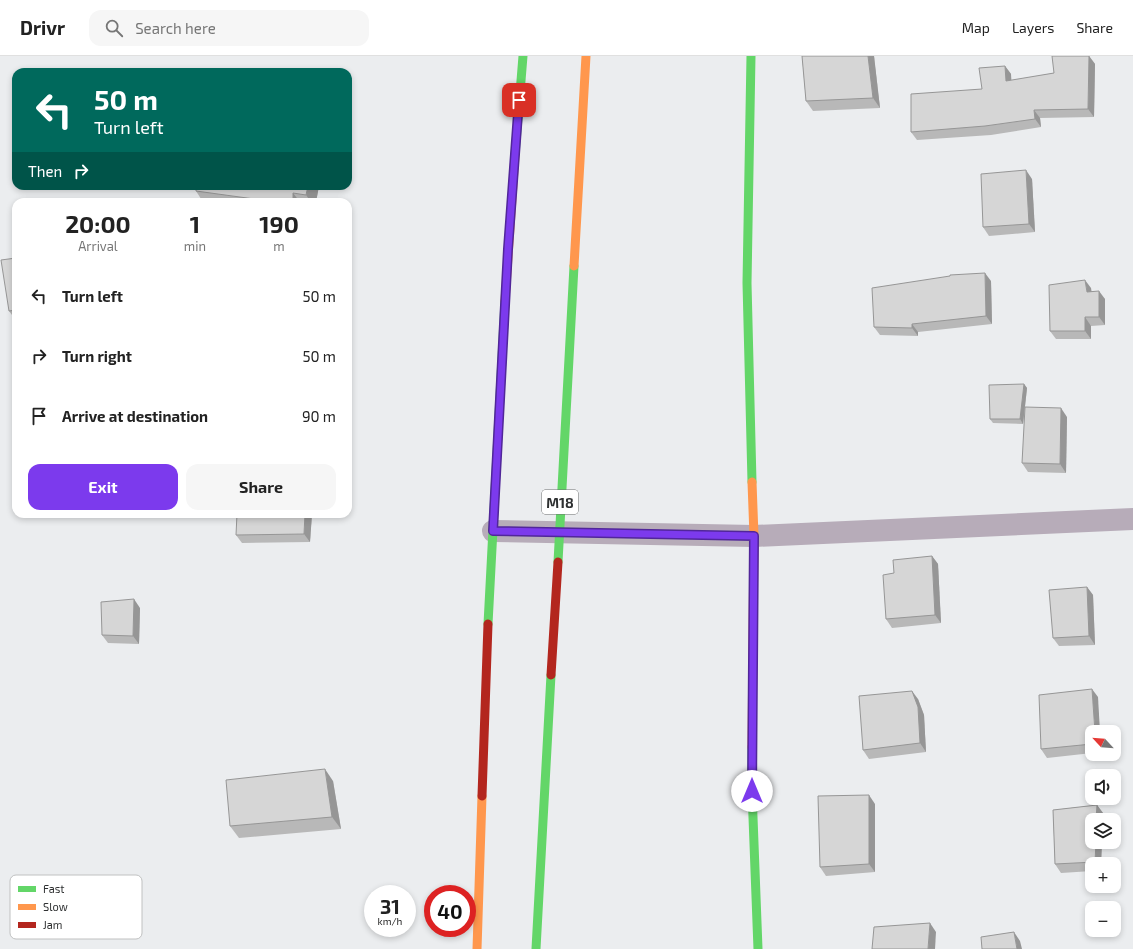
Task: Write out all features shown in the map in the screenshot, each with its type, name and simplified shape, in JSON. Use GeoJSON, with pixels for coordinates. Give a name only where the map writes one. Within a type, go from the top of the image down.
{"type":"FeatureCollection","features":[{"type":"Feature","properties":{"kind":"street"},"geometry":{"type":"LineString","coordinates":[[477,949],[482,754],[493,531],[508,249],[522,56]]}},
{"type":"Feature","properties":{"kind":"street","name":"M18"},"geometry":{"type":"LineString","coordinates":[[536,949],[586,56]]}},
{"type":"Feature","properties":{"kind":"street"},"geometry":{"type":"LineString","coordinates":[[751,56],[747,283],[750,438],[754,536],[752,791],[758,949]]}},
{"type":"Feature","properties":{"kind":"street"},"geometry":{"type":"LineString","coordinates":[[493,531],[754,536],[1133,519]]}},
{"type":"Feature","properties":{"kind":"building"},"geometry":{"type":"Polygon","coordinates":[[[802,56],[868,56],[873,98],[806,101],[802,56]]]}},
{"type":"Feature","properties":{"kind":"building"},"geometry":{"type":"Polygon","coordinates":[[[1052,56],[1089,56],[1088,109],[1034,110],[1035,119],[985,126],[911,132],[911,94],[982,89],[979,68],[1005,66],[1006,81],[1054,73],[1052,56]]]}},
{"type":"Feature","properties":{"kind":"building"},"geometry":{"type":"Polygon","coordinates":[[[1026,170],[1029,224],[983,227],[981,174],[1026,170]]]}},
{"type":"Feature","properties":{"kind":"building"},"geometry":{"type":"Polygon","coordinates":[[[307,190],[306,195],[293,193],[293,198],[247,198],[196,191],[307,190]]]}},
{"type":"Feature","properties":{"kind":"building"},"geometry":{"type":"Polygon","coordinates":[[[12,259],[12,311],[9,311],[1,260],[12,259]]]}},
{"type":"Feature","properties":{"kind":"building"},"geometry":{"type":"Polygon","coordinates":[[[985,273],[986,316],[912,324],[912,328],[874,327],[872,288],[950,275],[985,273]]]}},
{"type":"Feature","properties":{"kind":"building"},"geometry":{"type":"Polygon","coordinates":[[[1085,280],[1087,292],[1099,291],[1099,317],[1085,317],[1085,331],[1050,331],[1049,285],[1085,280]]]}},
{"type":"Feature","properties":{"kind":"building"},"geometry":{"type":"Polygon","coordinates":[[[1024,384],[1020,419],[990,419],[989,385],[1024,384]]]}},
{"type":"Feature","properties":{"kind":"building"},"geometry":{"type":"Polygon","coordinates":[[[1025,407],[1061,408],[1060,464],[1022,463],[1025,407]]]}},
{"type":"Feature","properties":{"kind":"building"},"geometry":{"type":"Polygon","coordinates":[[[237,518],[305,518],[304,534],[236,535],[237,518]]]}},
{"type":"Feature","properties":{"kind":"building"},"geometry":{"type":"Polygon","coordinates":[[[932,556],[935,615],[886,619],[883,575],[894,573],[893,560],[932,556]]]}},
{"type":"Feature","properties":{"kind":"building"},"geometry":{"type":"Polygon","coordinates":[[[1087,587],[1089,636],[1053,638],[1049,590],[1087,587]]]}},
{"type":"Feature","properties":{"kind":"building"},"geometry":{"type":"Polygon","coordinates":[[[134,599],[133,636],[102,635],[101,602],[134,599]]]}},
{"type":"Feature","properties":{"kind":"building"},"geometry":{"type":"Polygon","coordinates":[[[1092,689],[1095,725],[1085,725],[1085,745],[1041,749],[1039,695],[1092,689]]]}},
{"type":"Feature","properties":{"kind":"building"},"geometry":{"type":"Polygon","coordinates":[[[912,691],[918,707],[920,743],[863,750],[859,696],[912,691]]]}},
{"type":"Feature","properties":{"kind":"building"},"geometry":{"type":"Polygon","coordinates":[[[325,769],[332,817],[230,826],[226,780],[325,769]]]}},
{"type":"Feature","properties":{"kind":"building"},"geometry":{"type":"Polygon","coordinates":[[[869,795],[869,864],[820,867],[818,796],[869,795]]]}},
{"type":"Feature","properties":{"kind":"building"},"geometry":{"type":"Polygon","coordinates":[[[1097,805],[1096,813],[1085,813],[1085,849],[1096,849],[1095,857],[1085,857],[1085,862],[1055,864],[1053,810],[1097,805]]]}},
{"type":"Feature","properties":{"kind":"building"},"geometry":{"type":"Polygon","coordinates":[[[930,923],[928,949],[872,949],[874,927],[930,923]]]}},
{"type":"Feature","properties":{"kind":"building"},"geometry":{"type":"Polygon","coordinates":[[[1014,932],[1017,949],[982,949],[981,937],[1014,932]]]}},
{"type":"Feature","properties":{"kind":"traffic: fast"},"geometry":{"type":"LineString","coordinates":[[515,155],[523,56]]}},
{"type":"Feature","properties":{"kind":"traffic: fast"},"geometry":{"type":"LineString","coordinates":[[751,56],[747,283],[752,482]]}},
{"type":"Feature","properties":{"kind":"traffic: fast"},"geometry":{"type":"LineString","coordinates":[[558,562],[574,266]]}},
{"type":"Feature","properties":{"kind":"traffic: fast"},"geometry":{"type":"LineString","coordinates":[[488,624],[505,301]]}},
{"type":"Feature","properties":{"kind":"traffic: fast"},"geometry":{"type":"LineString","coordinates":[[536,949],[551,675]]}},
{"type":"Feature","properties":{"kind":"traffic: fast"},"geometry":{"type":"LineString","coordinates":[[752,747],[752,791],[758,949]]}},
{"type":"Feature","properties":{"kind":"traffic: slow"},"geometry":{"type":"LineString","coordinates":[[574,266],[586,56]]}},
{"type":"Feature","properties":{"kind":"traffic: slow"},"geometry":{"type":"LineString","coordinates":[[505,301],[515,155]]}},
{"type":"Feature","properties":{"kind":"traffic: slow"},"geometry":{"type":"LineString","coordinates":[[752,482],[754,536],[752,747]]}},
{"type":"Feature","properties":{"kind":"traffic: slow"},"geometry":{"type":"LineString","coordinates":[[477,949],[482,796]]}},
{"type":"Feature","properties":{"kind":"traffic: jam"},"geometry":{"type":"LineString","coordinates":[[551,675],[558,562]]}},
{"type":"Feature","properties":{"kind":"traffic: jam"},"geometry":{"type":"LineString","coordinates":[[482,796],[488,624]]}},
{"type":"Feature","properties":{"kind":"route"},"geometry":{"type":"LineString","coordinates":[[519,100],[508,249],[493,531],[754,536],[752,791]]}}]}
